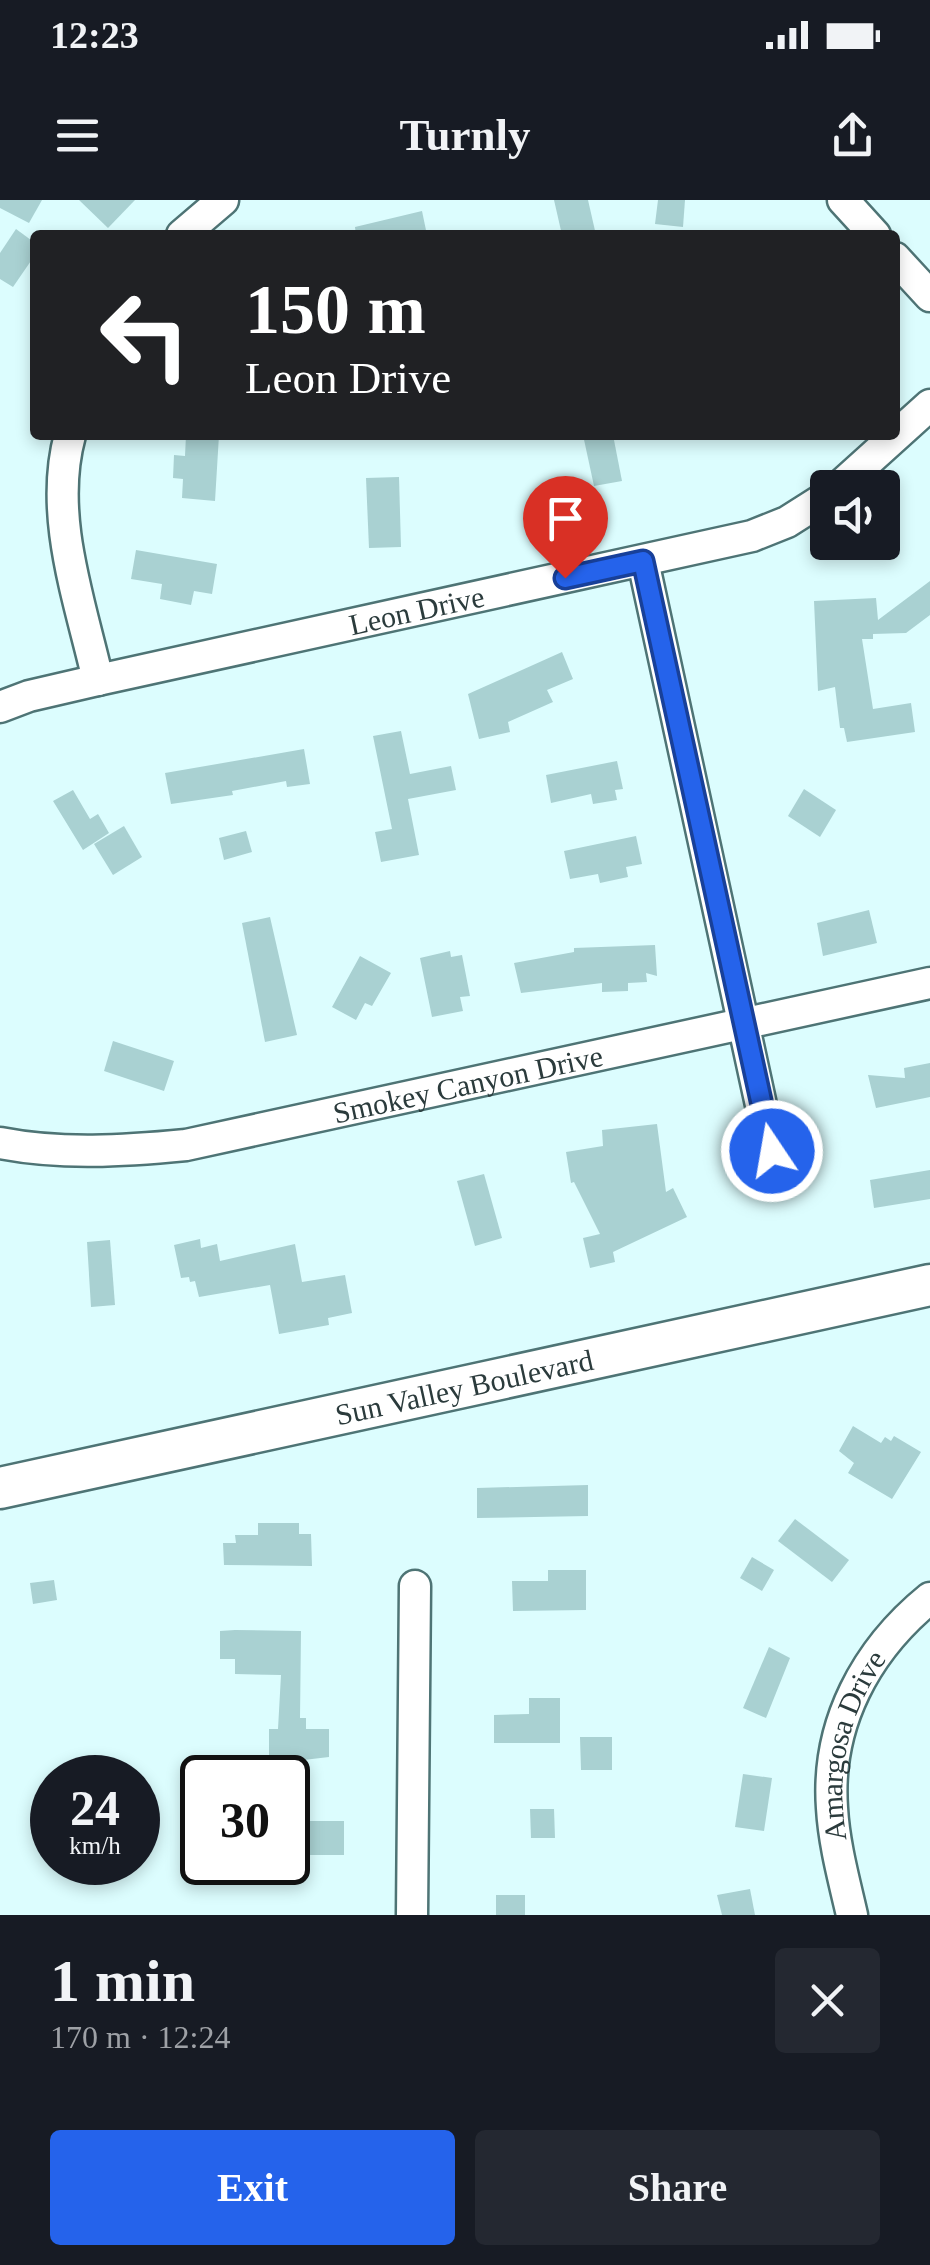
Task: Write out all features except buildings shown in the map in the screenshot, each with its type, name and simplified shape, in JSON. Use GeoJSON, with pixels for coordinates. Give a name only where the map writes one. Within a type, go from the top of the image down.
{"type":"FeatureCollection","features":[{"type":"Feature","properties":{"kind":"main road","name":"Sun Valley Boulevard"},"geometry":{"type":"LineString","coordinates":[[0,1488],[930,1285]]}},
{"type":"Feature","properties":{"kind":"street"},"geometry":{"type":"LineString","coordinates":[[188,230],[223,200]]}},
{"type":"Feature","properties":{"kind":"street"},"geometry":{"type":"LineString","coordinates":[[843,200],[870,230]]}},
{"type":"Feature","properties":{"kind":"street"},"geometry":{"type":"LineString","coordinates":[[900,263],[930,296]]}},
{"type":"Feature","properties":{"kind":"street"},"geometry":{"type":"LineString","coordinates":[[900,432],[930,405]]}},
{"type":"Feature","properties":{"kind":"street"},"geometry":{"type":"LineString","coordinates":[[69,440],[61,494],[65,528],[98,680]]}},
{"type":"Feature","properties":{"kind":"street"},"geometry":{"type":"LineString","coordinates":[[858,470],[891,440]]}},
{"type":"Feature","properties":{"kind":"street","name":"Leon Drive"},"geometry":{"type":"LineString","coordinates":[[0,707],[28,696],[98,680],[752,536],[810,507]]}},
{"type":"Feature","properties":{"kind":"street"},"geometry":{"type":"LineString","coordinates":[[643,561],[772,1151]]}},
{"type":"Feature","properties":{"kind":"street","name":"Smokey Canyon Drive"},"geometry":{"type":"LineString","coordinates":[[0,1142],[69,1151],[125,1151],[186,1144],[930,984]]}},
{"type":"Feature","properties":{"kind":"street"},"geometry":{"type":"LineString","coordinates":[[412,1915],[415,1586]]}},
{"type":"Feature","properties":{"kind":"street","name":"Amargosa Drive"},"geometry":{"type":"LineString","coordinates":[[852,1915],[832,1807],[832,1766],[841,1724],[856,1686],[877,1650],[904,1619],[930,1598]]}},
{"type":"Feature","properties":{"kind":"route"},"geometry":{"type":"LineString","coordinates":[[565,578],[643,561],[772,1151]]}}]}
